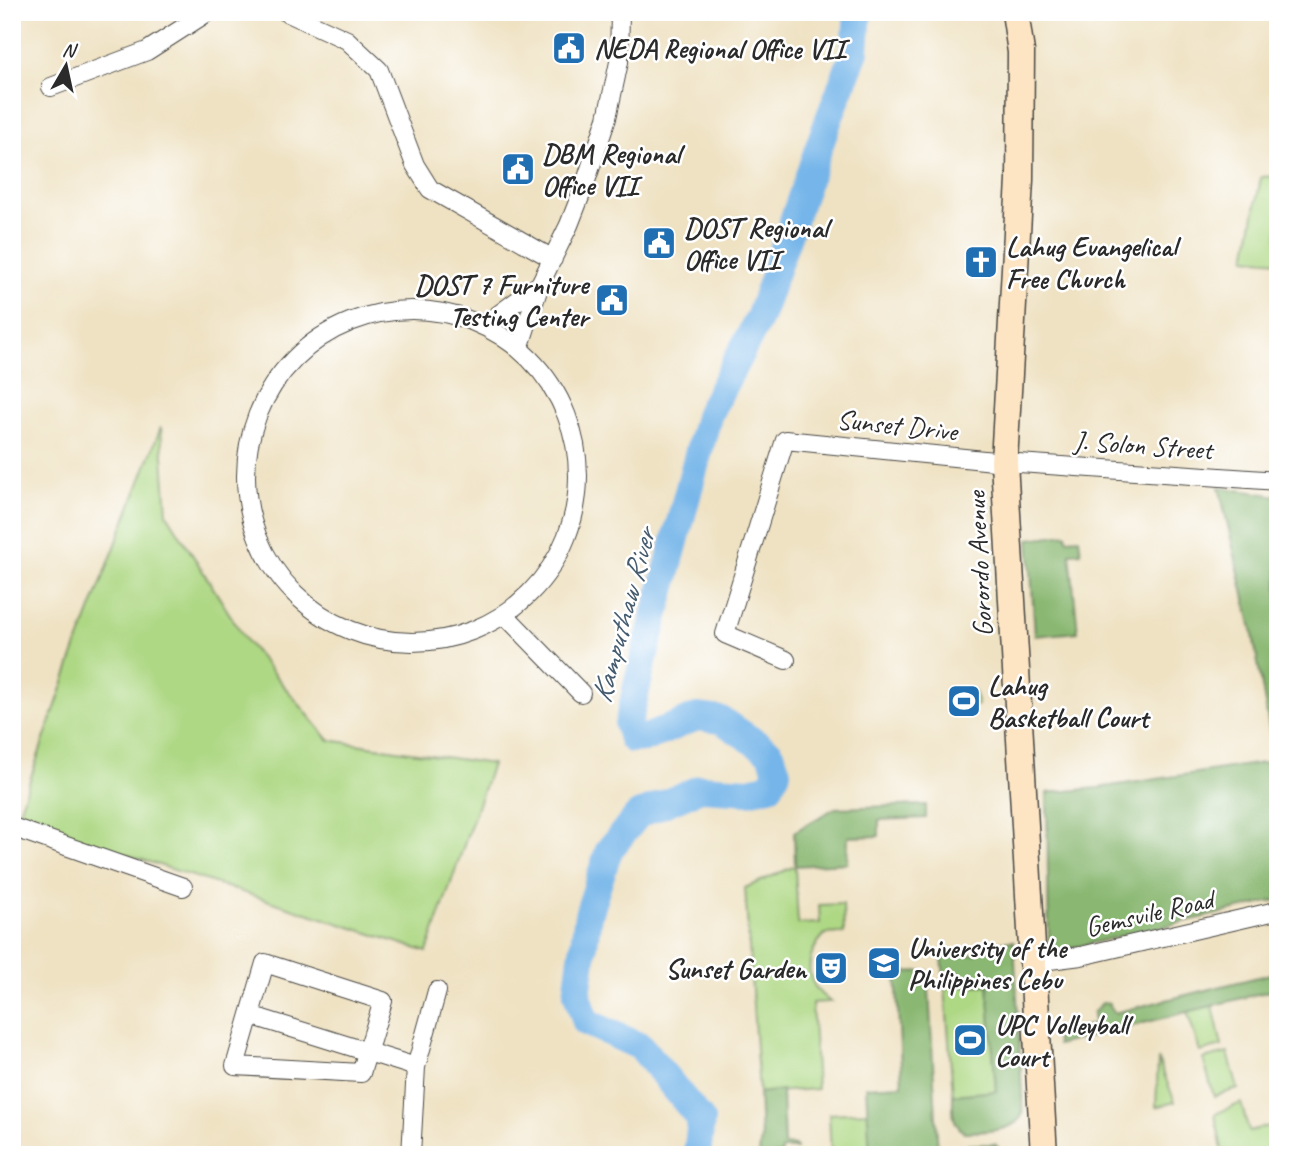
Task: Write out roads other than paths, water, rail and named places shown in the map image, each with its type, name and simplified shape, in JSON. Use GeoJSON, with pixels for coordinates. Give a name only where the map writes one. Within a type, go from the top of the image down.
{"type":"FeatureCollection","features":[{"type":"Feature","properties":{"kind":"main road","name":"Gorordo Avenue"},"geometry":{"type":"LineString","coordinates":[[1015,12],[1021,52],[1020,180],[1004,462],[1044,1155]]}},
{"type":"Feature","properties":{"kind":"street"},"geometry":{"type":"LineString","coordinates":[[51,87],[147,51],[208,12]]}},
{"type":"Feature","properties":{"kind":"street"},"geometry":{"type":"LineString","coordinates":[[286,12],[303,17],[347,40],[379,70],[415,165],[430,189],[553,259]]}},
{"type":"Feature","properties":{"kind":"street"},"geometry":{"type":"LineString","coordinates":[[519,349],[540,284],[585,184],[607,118],[619,62],[620,12]]}},
{"type":"Feature","properties":{"kind":"street"},"geometry":{"type":"LineString","coordinates":[[483,326],[540,284]]}},
{"type":"Feature","properties":{"kind":"street"},"geometry":{"type":"LineString","coordinates":[[405,310],[445,313],[483,326],[519,349],[547,378],[566,412],[577,451],[579,491],[570,530],[553,566],[527,597],[504,614],[458,636],[418,642],[378,638],[340,625],[306,604],[285,583],[268,558],[252,522],[246,482],[249,442],[261,405],[271,387],[296,356],[328,332],[366,317],[405,310]]}},
{"type":"Feature","properties":{"kind":"street","name":"Sunset Drive"},"geometry":{"type":"LineString","coordinates":[[786,660],[725,634],[785,440],[1004,462]]}},
{"type":"Feature","properties":{"kind":"street","name":"J. Solon Street"},"geometry":{"type":"LineString","coordinates":[[1004,462],[1278,481]]}},
{"type":"Feature","properties":{"kind":"street"},"geometry":{"type":"LineString","coordinates":[[504,614],[580,694]]}},
{"type":"Feature","properties":{"kind":"street"},"geometry":{"type":"LineString","coordinates":[[12,827],[183,887]]}},
{"type":"Feature","properties":{"kind":"street","name":"Gemsvile Road"},"geometry":{"type":"LineString","coordinates":[[1034,962],[1081,956],[1276,911]]}},
{"type":"Feature","properties":{"kind":"street"},"geometry":{"type":"LineString","coordinates":[[265,963],[383,1001],[361,1073],[235,1066],[250,1015],[265,963]]}},
{"type":"Feature","properties":{"kind":"street"},"geometry":{"type":"LineString","coordinates":[[411,1155],[416,1067],[437,991]]}},
{"type":"Feature","properties":{"kind":"street"},"geometry":{"type":"LineString","coordinates":[[250,1015],[416,1067]]}},
{"type":"Feature","properties":{"kind":"waterway","name":"Kamputhaw River"},"geometry":{"type":"LineString","coordinates":[[697,1155],[701,1120],[641,1047],[586,1022],[577,994],[588,915],[609,850],[638,815],[701,788],[749,791],[770,786],[777,772],[771,753],[721,720],[697,717],[646,738],[632,739],[628,725],[709,413],[759,318],[855,51],[858,12]]}},
{"type":"Feature","properties":{"kind":"place","name":"NEDA Regional Office VII"},"geometry":{"type":"Point","coordinates":[569,48]}},
{"type":"Feature","properties":{"kind":"place","name":"DBM Regional Office VII"},"geometry":{"type":"Point","coordinates":[518,169]}},
{"type":"Feature","properties":{"kind":"place","name":"DOST Regional Office VII"},"geometry":{"type":"Point","coordinates":[659,243]}},
{"type":"Feature","properties":{"kind":"place","name":"Lahug Evangelical Free Church"},"geometry":{"type":"Point","coordinates":[981,262]}},
{"type":"Feature","properties":{"kind":"place","name":"DOST 7 Furniture Testing Center"},"geometry":{"type":"Point","coordinates":[612,300]}},
{"type":"Feature","properties":{"kind":"place","name":"Lahug Basketball Court"},"geometry":{"type":"Point","coordinates":[964,701]}},
{"type":"Feature","properties":{"kind":"place","name":"University of the Philippines Cebu"},"geometry":{"type":"Point","coordinates":[884,963]}},
{"type":"Feature","properties":{"kind":"place","name":"Sunset Garden"},"geometry":{"type":"Point","coordinates":[831,968]}},
{"type":"Feature","properties":{"kind":"place","name":"UPC Volleyball Court"},"geometry":{"type":"Point","coordinates":[970,1040]}}]}
